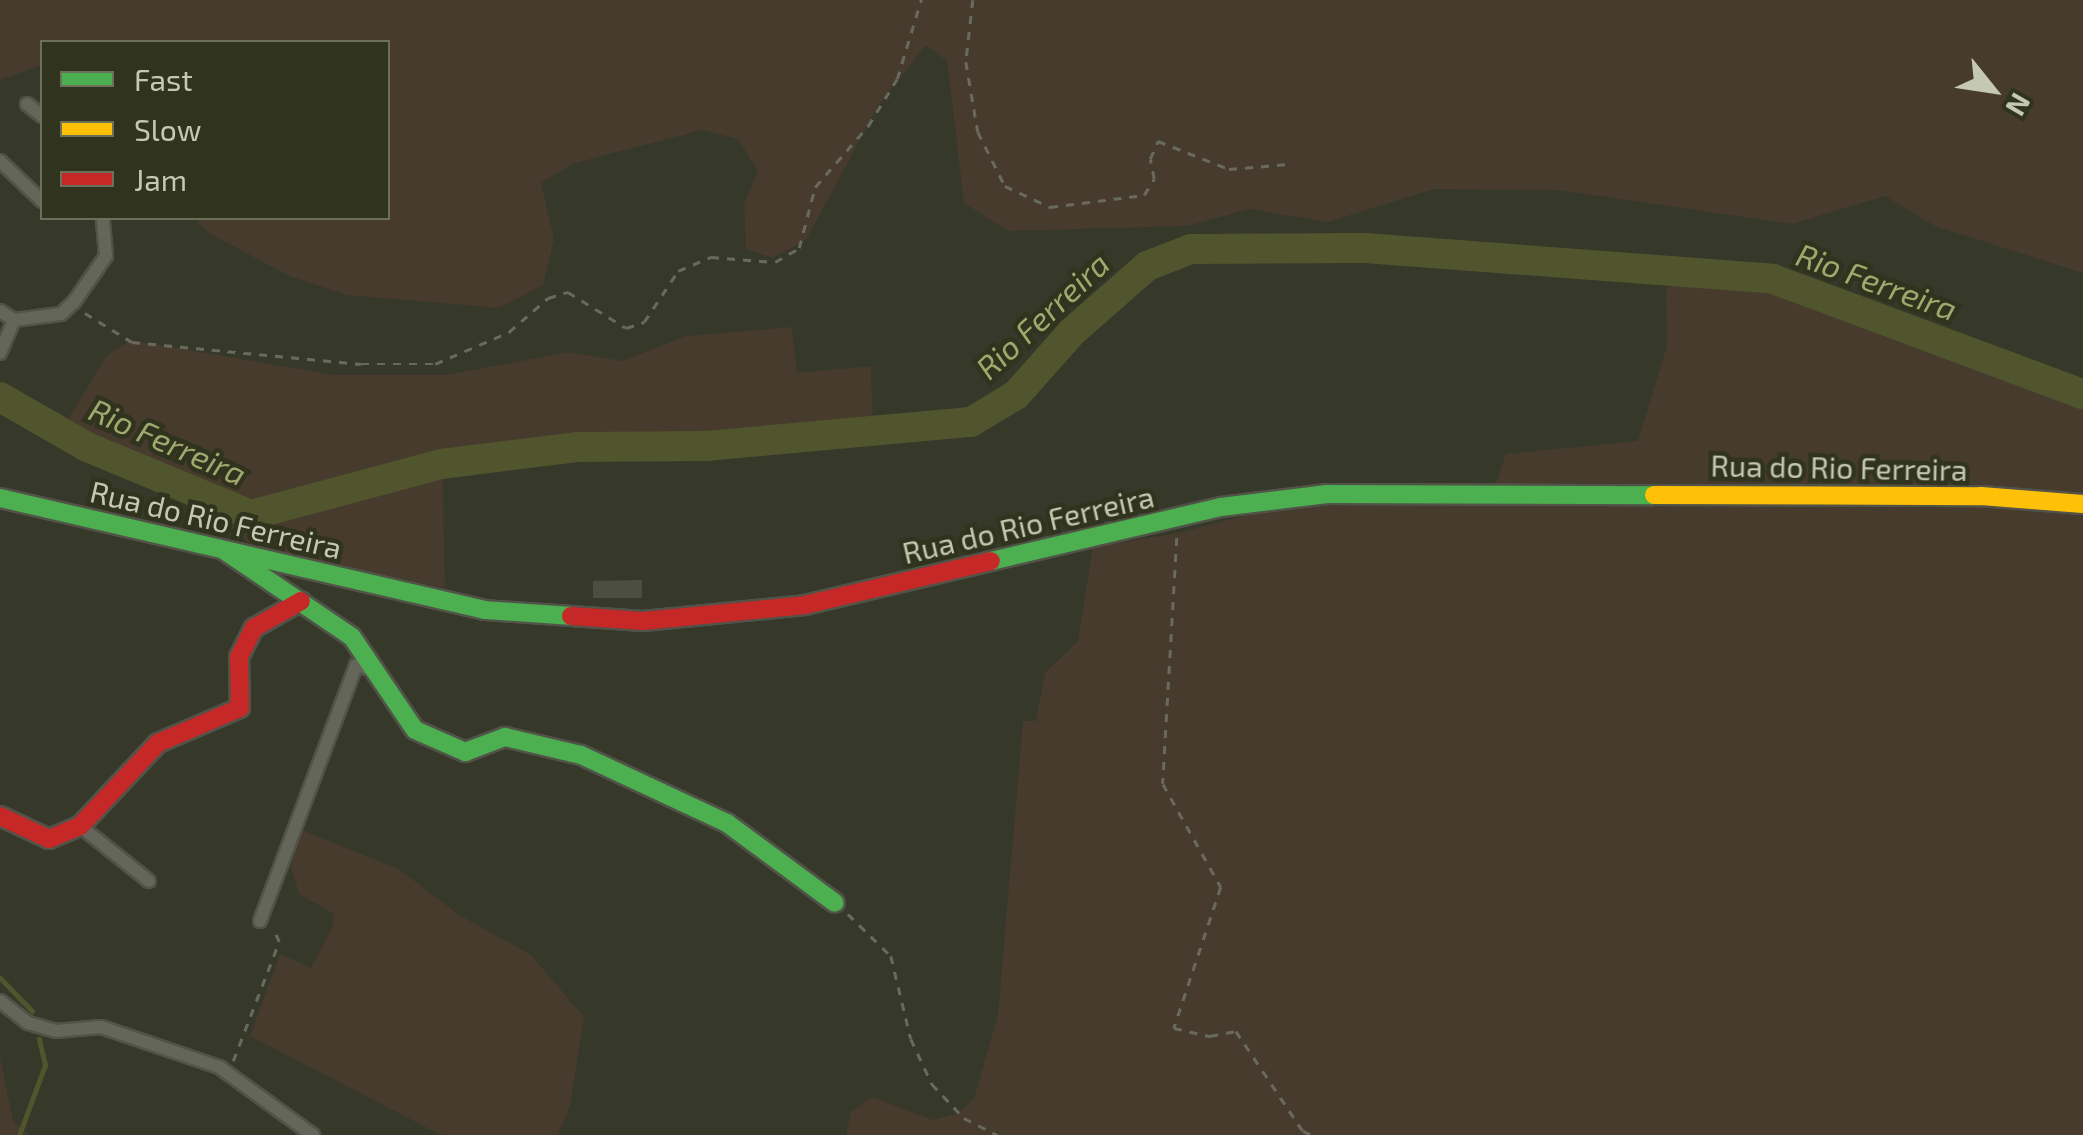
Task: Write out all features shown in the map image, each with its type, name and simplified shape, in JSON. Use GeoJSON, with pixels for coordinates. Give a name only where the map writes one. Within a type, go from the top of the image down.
{"type":"FeatureCollection","features":[{"type":"Feature","properties":{"kind":"street"},"geometry":{"type":"LineString","coordinates":[[26,104],[40,114]]}},
{"type":"Feature","properties":{"kind":"street"},"geometry":{"type":"LineString","coordinates":[[0,161],[40,199]]}},
{"type":"Feature","properties":{"kind":"street"},"geometry":{"type":"LineString","coordinates":[[0,310],[14,320],[61,314],[106,256],[103,220]]}},
{"type":"Feature","properties":{"kind":"street"},"geometry":{"type":"LineString","coordinates":[[0,352],[14,320]]}},
{"type":"Feature","properties":{"kind":"street","name":"Rua do Rio Ferreira"},"geometry":{"type":"LineString","coordinates":[[0,498],[484,610],[643,621],[805,605],[1178,518],[1327,494],[1980,496],[2083,504]]}},
{"type":"Feature","properties":{"kind":"street"},"geometry":{"type":"LineString","coordinates":[[225,550],[352,637],[414,730],[464,752],[504,737],[581,755],[727,823],[835,903]]}},
{"type":"Feature","properties":{"kind":"street"},"geometry":{"type":"LineString","coordinates":[[0,816],[49,839],[80,826],[158,743],[240,708],[239,657],[254,628],[301,601]]}},
{"type":"Feature","properties":{"kind":"street"},"geometry":{"type":"LineString","coordinates":[[260,921],[356,665],[374,670]]}},
{"type":"Feature","properties":{"kind":"street"},"geometry":{"type":"LineString","coordinates":[[80,826],[150,881]]}},
{"type":"Feature","properties":{"kind":"street"},"geometry":{"type":"LineString","coordinates":[[0,1001],[28,1024],[56,1030],[101,1028],[228,1074],[313,1135]]}},
{"type":"Feature","properties":{"kind":"path"},"geometry":{"type":"LineString","coordinates":[[71,305],[132,342],[361,364],[435,364],[509,332],[548,298],[568,292],[626,328],[644,322],[678,271],[712,257],[776,262],[799,248],[815,186],[868,126],[896,79],[922,0]]}},
{"type":"Feature","properties":{"kind":"path"},"geometry":{"type":"LineString","coordinates":[[973,0],[966,62],[978,132],[1004,186],[1050,208],[1144,195],[1154,179],[1150,158],[1158,141],[1228,169],[1288,164]]}},
{"type":"Feature","properties":{"kind":"path"},"geometry":{"type":"LineString","coordinates":[[1178,518],[1163,784],[1221,887],[1174,1028],[1210,1036],[1236,1030],[1303,1131],[1312,1135]]}},
{"type":"Feature","properties":{"kind":"path"},"geometry":{"type":"LineString","coordinates":[[835,903],[891,956],[911,1040],[932,1084],[964,1118],[998,1135]]}},
{"type":"Feature","properties":{"kind":"path"},"geometry":{"type":"LineString","coordinates":[[228,1074],[279,942],[260,921]]}},
{"type":"Feature","properties":{"kind":"path"},"geometry":{"type":"LineString","coordinates":[[1294,1135],[1303,1131]]}},
{"type":"Feature","properties":{"kind":"shaded area"},"geometry":{"type":"Polygon","coordinates":[[[0,0],[2083,0],[2083,273],[1935,226],[1885,196],[1792,224],[1558,190],[1434,189],[1328,222],[1249,209],[1187,226],[1009,231],[964,203],[947,61],[926,45],[878,106],[806,240],[773,258],[746,249],[744,203],[758,171],[738,139],[702,130],[575,163],[541,183],[554,239],[543,285],[499,308],[347,295],[289,276],[209,233],[196,220],[390,220],[390,40],[40,40],[40,66],[0,80],[0,0]]]}},
{"type":"Feature","properties":{"kind":"shaded area"},"geometry":{"type":"Polygon","coordinates":[[[1678,260],[1828,296],[1867,317],[1897,313],[2083,395],[2083,1135],[846,1135],[851,1112],[872,1097],[933,1120],[956,1114],[974,1099],[998,1015],[1023,721],[1036,721],[1045,673],[1078,641],[1094,540],[1112,544],[1179,533],[1297,502],[1489,504],[1506,454],[1638,441],[1667,346],[1666,291],[1678,260]]]}},
{"type":"Feature","properties":{"kind":"shaded area"},"geometry":{"type":"Polygon","coordinates":[[[792,327],[797,373],[871,366],[873,438],[591,452],[518,443],[442,453],[445,588],[254,547],[216,516],[65,424],[107,355],[131,340],[333,375],[447,375],[569,352],[622,361],[686,336],[792,327]]]}},
{"type":"Feature","properties":{"kind":"shaded area"},"geometry":{"type":"Polygon","coordinates":[[[300,829],[400,870],[461,916],[531,955],[584,1017],[570,1106],[558,1135],[441,1135],[250,1036],[280,954],[311,968],[333,925],[334,914],[299,894],[291,867],[300,829]]]}},
{"type":"Feature","properties":{"kind":"shaded area"},"geometry":{"type":"Polygon","coordinates":[[[0,1057],[13,1121],[29,1135],[0,1135],[0,1057]]]}},
{"type":"Feature","properties":{"kind":"building"},"geometry":{"type":"Polygon","coordinates":[[[642,580],[642,598],[593,598],[593,581],[642,580]]]}},
{"type":"Feature","properties":{"kind":"waterway","name":"Rio Ferreira"},"geometry":{"type":"LineString","coordinates":[[0,397],[87,447],[251,515],[441,464],[577,447],[706,446],[971,422],[1016,395],[1072,332],[1147,266],[1191,249],[1365,248],[1773,279],[2083,394]]}},
{"type":"Feature","properties":{"kind":"waterway"},"geometry":{"type":"LineString","coordinates":[[0,978],[32,1011]]}},
{"type":"Feature","properties":{"kind":"waterway"},"geometry":{"type":"LineString","coordinates":[[19,1135],[45,1065],[39,1039]]}},
{"type":"Feature","properties":{"kind":"traffic: fast"},"geometry":{"type":"LineString","coordinates":[[991,561],[1221,507],[1327,494],[1654,495]]}},
{"type":"Feature","properties":{"kind":"traffic: fast"},"geometry":{"type":"LineString","coordinates":[[0,498],[484,610],[571,616]]}},
{"type":"Feature","properties":{"kind":"traffic: fast"},"geometry":{"type":"LineString","coordinates":[[225,551],[352,637],[415,730],[465,752],[505,737],[581,755],[727,823],[835,903]]}},
{"type":"Feature","properties":{"kind":"traffic: slow"},"geometry":{"type":"LineString","coordinates":[[1654,495],[1981,496],[2083,504]]}},
{"type":"Feature","properties":{"kind":"traffic: jam"},"geometry":{"type":"LineString","coordinates":[[571,616],[643,621],[805,605],[991,561]]}},
{"type":"Feature","properties":{"kind":"traffic: jam"},"geometry":{"type":"LineString","coordinates":[[0,816],[49,839],[80,826],[158,743],[240,708],[239,657],[254,628],[301,601]]}}]}
